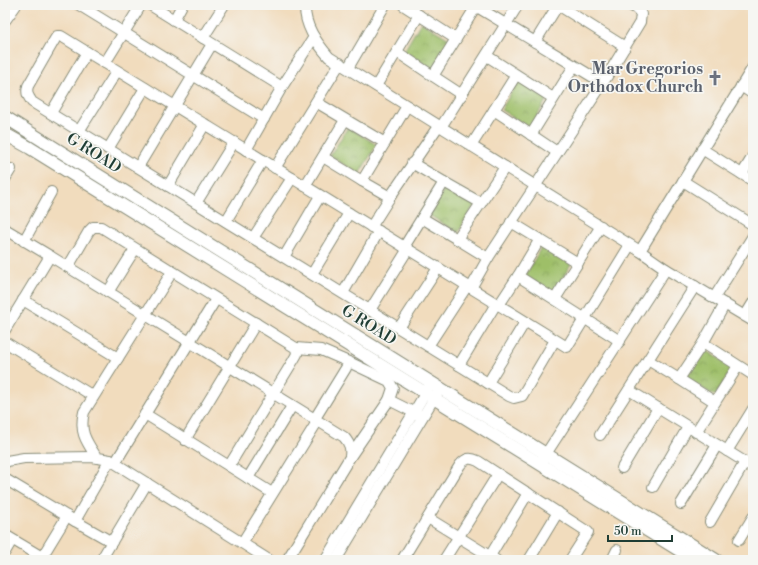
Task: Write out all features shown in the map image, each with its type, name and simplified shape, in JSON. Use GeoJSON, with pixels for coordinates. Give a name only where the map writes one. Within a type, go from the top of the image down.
{"type":"FeatureCollection","features":[{"type":"Feature","properties":{"kind":"street"},"geometry":{"type":"LineString","coordinates":[[5,19],[15,5]]}},
{"type":"Feature","properties":{"kind":"street"},"geometry":{"type":"LineString","coordinates":[[79,5],[264,119]]}},
{"type":"Feature","properties":{"kind":"street"},"geometry":{"type":"LineString","coordinates":[[105,63],[141,5]]}},
{"type":"Feature","properties":{"kind":"street"},"geometry":{"type":"LineString","coordinates":[[150,5],[282,87]]}},
{"type":"Feature","properties":{"kind":"street"},"geometry":{"type":"LineString","coordinates":[[174,20],[182,5]]}},
{"type":"Feature","properties":{"kind":"street"},"geometry":{"type":"LineString","coordinates":[[203,38],[224,5]]}},
{"type":"Feature","properties":{"kind":"street"},"geometry":{"type":"LineString","coordinates":[[305,5],[305,11],[311,32],[329,57],[601,226],[666,269],[749,319],[753,303]]}},
{"type":"Feature","properties":{"kind":"street"},"geometry":{"type":"LineString","coordinates":[[275,168],[316,102],[344,66],[385,5]]}},
{"type":"Feature","properties":{"kind":"street"},"geometry":{"type":"LineString","coordinates":[[403,5],[456,39]]}},
{"type":"Feature","properties":{"kind":"street"},"geometry":{"type":"LineString","coordinates":[[433,76],[476,5],[602,83]]}},
{"type":"Feature","properties":{"kind":"street"},"geometry":{"type":"LineString","coordinates":[[342,293],[390,196],[412,163],[462,95],[507,25],[518,5]]}},
{"type":"Feature","properties":{"kind":"street"},"geometry":{"type":"LineString","coordinates":[[535,42],[558,5],[625,47]]}},
{"type":"Feature","properties":{"kind":"street"},"geometry":{"type":"LineString","coordinates":[[428,346],[488,258],[640,22],[641,14],[637,9],[630,5]]}},
{"type":"Feature","properties":{"kind":"street"},"geometry":{"type":"LineString","coordinates":[[376,86],[419,15]]}},
{"type":"Feature","properties":{"kind":"street"},"geometry":{"type":"LineString","coordinates":[[555,340],[522,396],[514,398],[509,396],[32,102],[26,90],[30,81],[57,36],[64,38],[567,347],[630,245]]}},
{"type":"Feature","properties":{"kind":"street"},"geometry":{"type":"LineString","coordinates":[[246,150],[282,87],[314,37]]}},
{"type":"Feature","properties":{"kind":"street"},"geometry":{"type":"LineString","coordinates":[[138,167],[212,44]]}},
{"type":"Feature","properties":{"kind":"street"},"geometry":{"type":"LineString","coordinates":[[51,113],[87,52]]}},
{"type":"Feature","properties":{"kind":"street"},"geometry":{"type":"LineString","coordinates":[[397,52],[462,95]]}},
{"type":"Feature","properties":{"kind":"street"},"geometry":{"type":"LineString","coordinates":[[487,56],[553,98]]}},
{"type":"Feature","properties":{"kind":"street"},"geometry":{"type":"LineString","coordinates":[[531,135],[574,66]]}},
{"type":"Feature","properties":{"kind":"street"},"geometry":{"type":"LineString","coordinates":[[640,251],[753,67]]}},
{"type":"Feature","properties":{"kind":"street"},"geometry":{"type":"LineString","coordinates":[[79,131],[117,71]]}},
{"type":"Feature","properties":{"kind":"street"},"geometry":{"type":"LineString","coordinates":[[471,146],[516,75]]}},
{"type":"Feature","properties":{"kind":"street"},"geometry":{"type":"LineString","coordinates":[[741,86],[753,94]]}},
{"type":"Feature","properties":{"kind":"street"},"geometry":{"type":"LineString","coordinates":[[108,149],[145,88]]}},
{"type":"Feature","properties":{"kind":"street"},"geometry":{"type":"LineString","coordinates":[[316,102],[385,143]]}},
{"type":"Feature","properties":{"kind":"street"},"geometry":{"type":"LineString","coordinates":[[362,181],[408,106]]}},
{"type":"Feature","properties":{"kind":"street"},"geometry":{"type":"LineString","coordinates":[[494,110],[557,152]]}},
{"type":"Feature","properties":{"kind":"street","name":"G ROAD"},"geometry":{"type":"LineString","coordinates":[[5,117],[543,459],[694,560]]}},
{"type":"Feature","properties":{"kind":"street"},"geometry":{"type":"LineString","coordinates":[[306,186],[345,120]]}},
{"type":"Feature","properties":{"kind":"street"},"geometry":{"type":"LineString","coordinates":[[168,186],[205,124]]}},
{"type":"Feature","properties":{"kind":"street","name":"G ROAD"},"geometry":{"type":"LineString","coordinates":[[5,134],[433,390]]}},
{"type":"Feature","properties":{"kind":"street"},"geometry":{"type":"LineString","coordinates":[[196,203],[234,142]]}},
{"type":"Feature","properties":{"kind":"street"},"geometry":{"type":"LineString","coordinates":[[702,149],[753,181]]}},
{"type":"Feature","properties":{"kind":"street"},"geometry":{"type":"LineString","coordinates":[[742,174],[753,156]]}},
{"type":"Feature","properties":{"kind":"street"},"geometry":{"type":"LineString","coordinates":[[323,157],[390,196]]}},
{"type":"Feature","properties":{"kind":"street"},"geometry":{"type":"LineString","coordinates":[[226,221],[263,160]]}},
{"type":"Feature","properties":{"kind":"street"},"geometry":{"type":"LineString","coordinates":[[412,163],[481,203]]}},
{"type":"Feature","properties":{"kind":"street"},"geometry":{"type":"LineString","coordinates":[[457,239],[505,167]]}},
{"type":"Feature","properties":{"kind":"street"},"geometry":{"type":"LineString","coordinates":[[5,179],[11,169]]}},
{"type":"Feature","properties":{"kind":"street"},"geometry":{"type":"LineString","coordinates":[[253,238],[292,178]]}},
{"type":"Feature","properties":{"kind":"street"},"geometry":{"type":"LineString","coordinates":[[683,181],[753,225]]}},
{"type":"Feature","properties":{"kind":"street"},"geometry":{"type":"LineString","coordinates":[[370,310],[444,182]]}},
{"type":"Feature","properties":{"kind":"street"},"geometry":{"type":"LineString","coordinates":[[24,240],[51,192]]}},
{"type":"Feature","properties":{"kind":"street"},"geometry":{"type":"LineString","coordinates":[[284,257],[320,196]]}},
{"type":"Feature","properties":{"kind":"street"},"geometry":{"type":"LineString","coordinates":[[312,274],[349,213]]}},
{"type":"Feature","properties":{"kind":"street"},"geometry":{"type":"LineString","coordinates":[[422,218],[488,258]]}},
{"type":"Feature","properties":{"kind":"street"},"geometry":{"type":"LineString","coordinates":[[511,222],[578,262]]}},
{"type":"Feature","properties":{"kind":"street"},"geometry":{"type":"LineString","coordinates":[[555,299],[601,226]]}},
{"type":"Feature","properties":{"kind":"street"},"geometry":{"type":"LineString","coordinates":[[68,268],[89,230],[93,227],[101,227],[296,348],[321,350],[390,381],[393,388],[389,400],[350,457],[287,560]]}},
{"type":"Feature","properties":{"kind":"street"},"geometry":{"type":"LineString","coordinates":[[5,229],[315,421],[344,437],[351,449],[350,457]]}},
{"type":"Feature","properties":{"kind":"street"},"geometry":{"type":"LineString","coordinates":[[714,298],[753,236]]}},
{"type":"Feature","properties":{"kind":"street"},"geometry":{"type":"LineString","coordinates":[[459,365],[518,276],[540,239]]}},
{"type":"Feature","properties":{"kind":"street"},"geometry":{"type":"LineString","coordinates":[[108,292],[135,249]]}},
{"type":"Feature","properties":{"kind":"street"},"geometry":{"type":"LineString","coordinates":[[5,330],[50,256]]}},
{"type":"Feature","properties":{"kind":"street"},"geometry":{"type":"LineString","coordinates":[[399,328],[438,268]]}},
{"type":"Feature","properties":{"kind":"street"},"geometry":{"type":"LineString","coordinates":[[543,459],[666,269]]}},
{"type":"Feature","properties":{"kind":"street"},"geometry":{"type":"LineString","coordinates":[[97,458],[84,438],[82,427],[84,412],[172,272]]}},
{"type":"Feature","properties":{"kind":"street"},"geometry":{"type":"LineString","coordinates":[[518,276],[620,340]]}},
{"type":"Feature","properties":{"kind":"street"},"geometry":{"type":"LineString","coordinates":[[600,435],[695,286]]}},
{"type":"Feature","properties":{"kind":"street"},"geometry":{"type":"LineString","coordinates":[[5,552],[9,537],[44,559],[71,518],[113,462],[145,414],[216,299]]}},
{"type":"Feature","properties":{"kind":"street"},"geometry":{"type":"LineString","coordinates":[[23,300],[118,358]]}},
{"type":"Feature","properties":{"kind":"street"},"geometry":{"type":"LineString","coordinates":[[679,379],[703,343],[725,304]]}},
{"type":"Feature","properties":{"kind":"street"},"geometry":{"type":"LineString","coordinates":[[488,383],[526,322]]}},
{"type":"Feature","properties":{"kind":"street"},"geometry":{"type":"LineString","coordinates":[[186,440],[256,324]]}},
{"type":"Feature","properties":{"kind":"street"},"geometry":{"type":"LineString","coordinates":[[5,342],[93,396]]}},
{"type":"Feature","properties":{"kind":"street"},"geometry":{"type":"LineString","coordinates":[[703,343],[753,376]]}},
{"type":"Feature","properties":{"kind":"street"},"geometry":{"type":"LineString","coordinates":[[229,466],[297,354],[296,348]]}},
{"type":"Feature","properties":{"kind":"street"},"geometry":{"type":"LineString","coordinates":[[648,360],[715,402]]}},
{"type":"Feature","properties":{"kind":"street"},"geometry":{"type":"LineString","coordinates":[[653,487],[692,429],[715,402],[738,366]]}},
{"type":"Feature","properties":{"kind":"street"},"geometry":{"type":"LineString","coordinates":[[242,542],[346,368]]}},
{"type":"Feature","properties":{"kind":"street"},"geometry":{"type":"LineString","coordinates":[[336,560],[433,390]]}},
{"type":"Feature","properties":{"kind":"street"},"geometry":{"type":"LineString","coordinates":[[629,390],[749,465],[710,522]]}},
{"type":"Feature","properties":{"kind":"street"},"geometry":{"type":"LineString","coordinates":[[389,400],[418,415]]}},
{"type":"Feature","properties":{"kind":"street"},"geometry":{"type":"LineString","coordinates":[[248,478],[292,406]]}},
{"type":"Feature","properties":{"kind":"street"},"geometry":{"type":"LineString","coordinates":[[622,468],[658,408]]}},
{"type":"Feature","properties":{"kind":"street"},"geometry":{"type":"LineString","coordinates":[[728,451],[750,422],[753,409]]}},
{"type":"Feature","properties":{"kind":"street"},"geometry":{"type":"LineString","coordinates":[[145,414],[272,493]]}},
{"type":"Feature","properties":{"kind":"street"},"geometry":{"type":"LineString","coordinates":[[325,560],[418,415]]}},
{"type":"Feature","properties":{"kind":"street"},"geometry":{"type":"LineString","coordinates":[[681,504],[717,445]]}},
{"type":"Feature","properties":{"kind":"street"},"geometry":{"type":"LineString","coordinates":[[6,461],[24,458],[97,458],[113,462],[269,560]]}},
{"type":"Feature","properties":{"kind":"street"},"geometry":{"type":"LineString","coordinates":[[402,560],[464,460],[468,458],[473,459],[498,474],[588,532],[570,560]]}},
{"type":"Feature","properties":{"kind":"street","name":"G ROAD"},"geometry":{"type":"LineString","coordinates":[[543,459],[716,560]]}},
{"type":"Feature","properties":{"kind":"street"},"geometry":{"type":"LineString","coordinates":[[444,560],[498,474]]}},
{"type":"Feature","properties":{"kind":"street"},"geometry":{"type":"LineString","coordinates":[[5,479],[112,542]]}},
{"type":"Feature","properties":{"kind":"street"},"geometry":{"type":"LineString","coordinates":[[101,560],[147,483]]}},
{"type":"Feature","properties":{"kind":"street"},"geometry":{"type":"LineString","coordinates":[[428,518],[494,559],[528,493]]}},
{"type":"Feature","properties":{"kind":"street"},"geometry":{"type":"LineString","coordinates":[[528,560],[558,512]]}},
{"type":"Feature","properties":{"kind":"street"},"geometry":{"type":"LineString","coordinates":[[739,540],[753,517]]}},
{"type":"Feature","properties":{"kind":"street"},"geometry":{"type":"LineString","coordinates":[[612,560],[617,550]]}},
{"type":"Feature","properties":{"kind":"green space"},"geometry":{"type":"Polygon","coordinates":[[[421,22],[451,40],[433,69],[404,51],[421,22]]]}},
{"type":"Feature","properties":{"kind":"green space"},"geometry":{"type":"Polygon","coordinates":[[[518,81],[547,99],[530,128],[501,110],[518,81]]]}},
{"type":"Feature","properties":{"kind":"green space"},"geometry":{"type":"Polygon","coordinates":[[[348,127],[377,145],[359,174],[330,156],[348,127]]]}},
{"type":"Feature","properties":{"kind":"green space"},"geometry":{"type":"Polygon","coordinates":[[[446,186],[475,204],[458,233],[429,215],[446,186]]]}},
{"type":"Feature","properties":{"kind":"green space"},"geometry":{"type":"Polygon","coordinates":[[[542,246],[571,264],[554,293],[525,276],[542,246]]]}},
{"type":"Feature","properties":{"kind":"green space"},"geometry":{"type":"Polygon","coordinates":[[[704,349],[733,367],[715,396],[686,378],[704,349]]]}},
{"type":"Feature","properties":{"kind":"place","name":"Mar Gregorios Orthodox Church"},"geometry":{"type":"Point","coordinates":[715,78]}}]}
